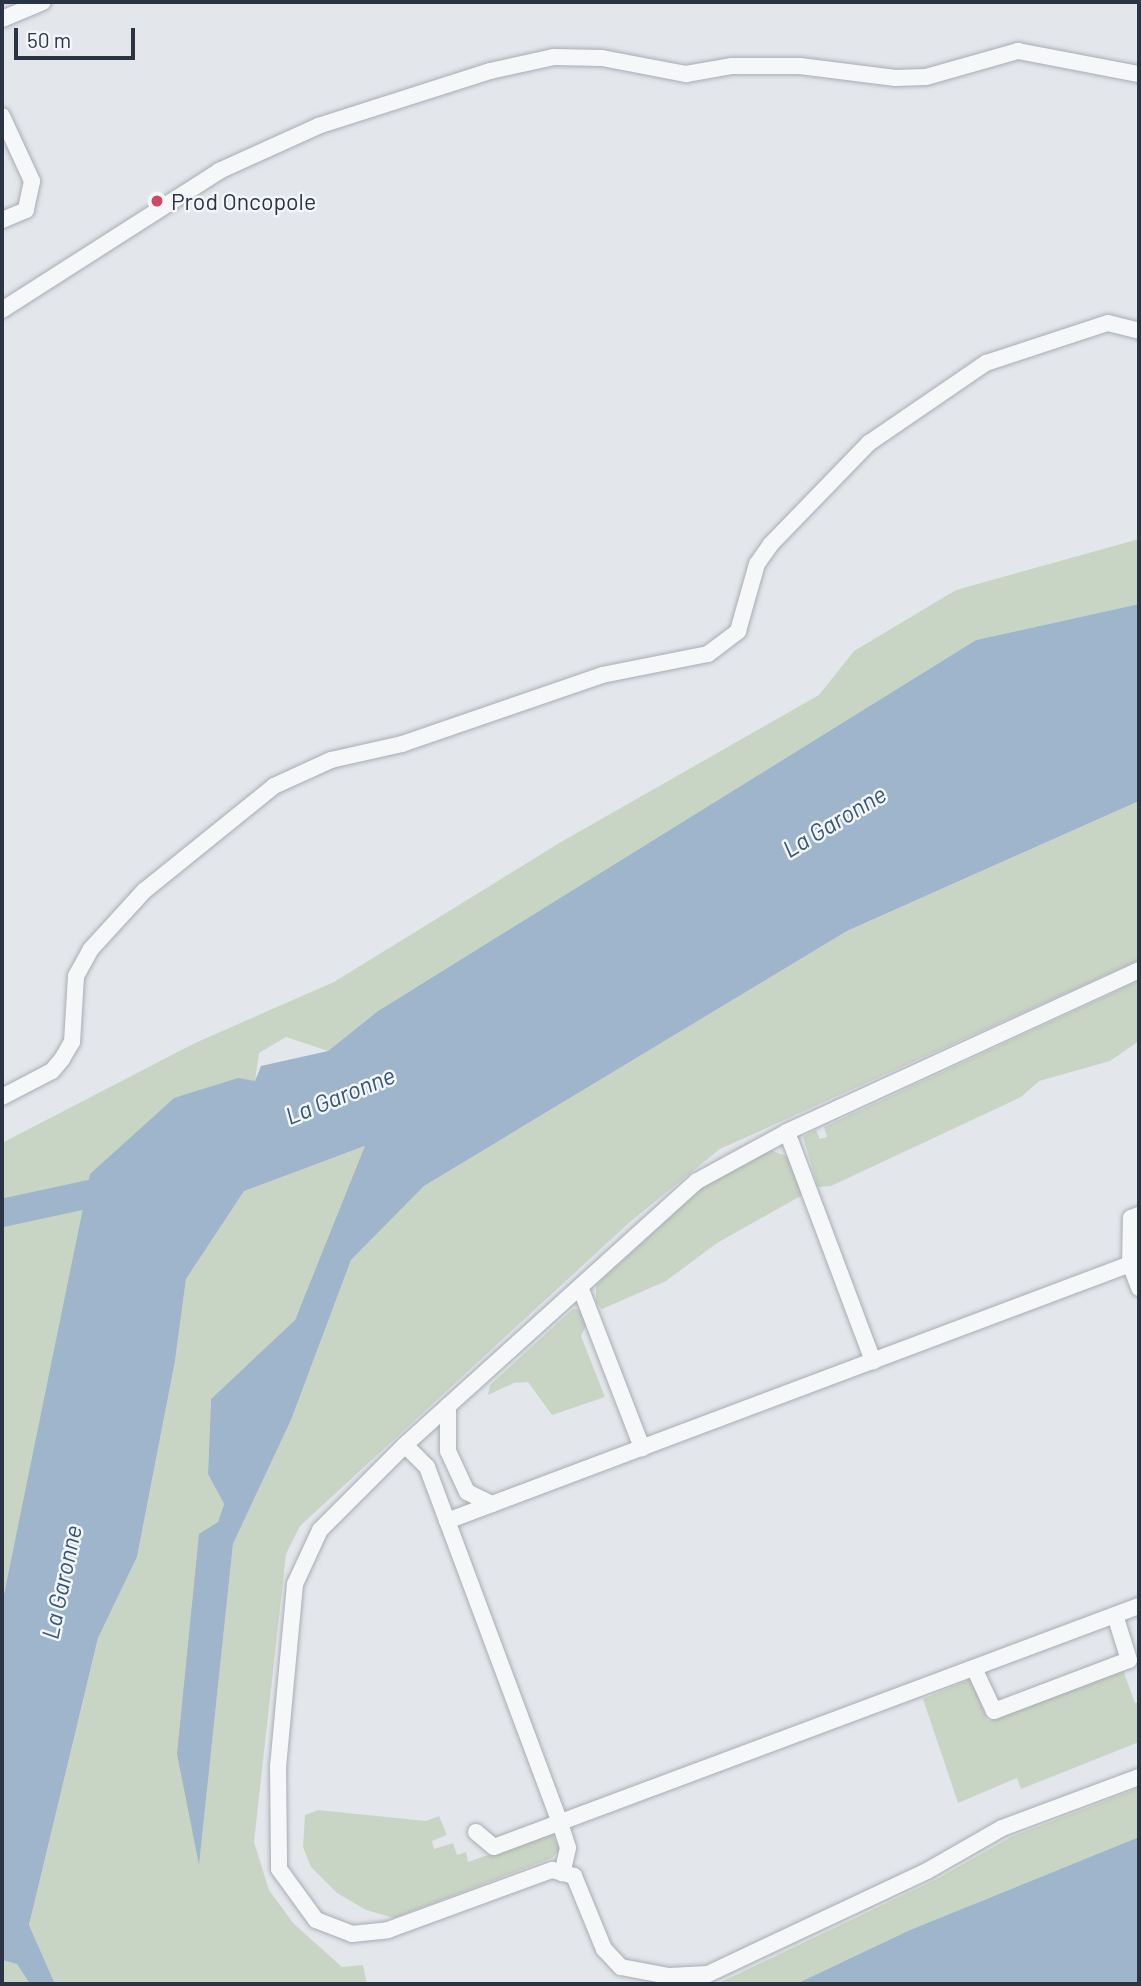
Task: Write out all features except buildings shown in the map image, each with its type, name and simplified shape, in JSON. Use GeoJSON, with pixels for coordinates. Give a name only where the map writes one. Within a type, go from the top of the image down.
{"type":"FeatureCollection","features":[{"type":"Feature","properties":{"kind":"lane"},"geometry":{"type":"LineString","coordinates":[[2,19],[43,2]]}},
{"type":"Feature","properties":{"kind":"lane"},"geometry":{"type":"LineString","coordinates":[[2,310],[219,171],[318,126],[490,71],[554,57],[602,58],[686,74],[732,66],[800,66],[895,78],[926,76],[1018,51],[1139,74]]}},
{"type":"Feature","properties":{"kind":"lane"},"geometry":{"type":"LineString","coordinates":[[2,116],[32,181],[26,210],[2,220]]}},
{"type":"Feature","properties":{"kind":"lane"},"geometry":{"type":"LineString","coordinates":[[2,1097],[52,1071],[62,1059],[72,1042],[76,976],[91,949],[144,891],[274,786],[331,760],[402,744],[602,675],[708,654],[738,631],[757,564],[771,544],[869,443],[986,363],[1098,325],[1139,331]]}},
{"type":"Feature","properties":{"kind":"lane"},"geometry":{"type":"LineString","coordinates":[[1139,970],[787,1132],[697,1181],[405,1445],[320,1530],[295,1584],[278,1766],[279,1869],[316,1920],[352,1934],[388,1930],[552,1870],[562,1872],[574,1876],[604,1949],[621,1967],[669,1976],[708,1974],[927,1871],[1002,1828],[1139,1777]]}},
{"type":"Feature","properties":{"kind":"lane"},"geometry":{"type":"LineString","coordinates":[[787,1132],[873,1361]]}},
{"type":"Feature","properties":{"kind":"lane"},"geometry":{"type":"LineString","coordinates":[[1139,1215],[1131,1218],[1130,1264],[1139,1288]]}},
{"type":"Feature","properties":{"kind":"lane"},"geometry":{"type":"LineString","coordinates":[[447,1521],[1130,1264]]}},
{"type":"Feature","properties":{"kind":"lane"},"geometry":{"type":"LineString","coordinates":[[580,1287],[642,1448]]}},
{"type":"Feature","properties":{"kind":"lane"},"geometry":{"type":"LineString","coordinates":[[449,1406],[448,1451],[467,1492],[492,1504]]}},
{"type":"Feature","properties":{"kind":"lane"},"geometry":{"type":"LineString","coordinates":[[405,1445],[427,1467],[560,1823],[568,1849],[562,1872]]}},
{"type":"Feature","properties":{"kind":"lane"},"geometry":{"type":"LineString","coordinates":[[476,1832],[494,1847],[1139,1606]]}},
{"type":"Feature","properties":{"kind":"lane"},"geometry":{"type":"LineString","coordinates":[[974,1668],[994,1710],[1129,1660],[1115,1615]]}},
{"type":"Feature","properties":{"kind":"green space"},"geometry":{"type":"Polygon","coordinates":[[[1139,539],[1139,604],[976,640],[378,1011],[328,1051],[286,1037],[259,1053],[255,1081],[174,1098],[91,1174],[2,1604],[2,1143],[195,1043],[334,982],[561,842],[819,695],[854,651],[956,590],[1139,539]]]}},
{"type":"Feature","properties":{"kind":"green space"},"geometry":{"type":"Polygon","coordinates":[[[1139,801],[1139,960],[720,1149],[631,1221],[300,1526],[286,1554],[254,1842],[269,1890],[293,1923],[342,1967],[363,1965],[367,1984],[55,1984],[29,1925],[98,1638],[137,1557],[175,1361],[186,1279],[244,1190],[366,1146],[295,1320],[211,1399],[208,1474],[224,1504],[218,1522],[199,1862],[233,1544],[291,1420],[351,1260],[424,1186],[847,931],[1139,801]]]}},
{"type":"Feature","properties":{"kind":"green space"},"geometry":{"type":"Polygon","coordinates":[[[1139,981],[1139,1041],[1110,1061],[1039,1081],[1021,1097],[831,1186],[818,1187],[803,1137],[816,1130],[820,1139],[827,1137],[824,1127],[1139,981]]]}},
{"type":"Feature","properties":{"kind":"green space"},"geometry":{"type":"Polygon","coordinates":[[[770,1150],[794,1159],[806,1193],[717,1243],[666,1281],[602,1309],[596,1302],[596,1285],[703,1187],[770,1150]]]}},
{"type":"Feature","properties":{"kind":"green space"},"geometry":{"type":"Polygon","coordinates":[[[573,1309],[583,1310],[588,1321],[581,1336],[605,1397],[552,1415],[528,1382],[514,1383],[488,1395],[490,1385],[573,1309]]]}},
{"type":"Feature","properties":{"kind":"green space"},"geometry":{"type":"Polygon","coordinates":[[[1123,1670],[1135,1703],[1139,1702],[1139,1742],[1021,1789],[1017,1778],[958,1803],[923,1699],[971,1679],[988,1721],[1123,1670]]]}},
{"type":"Feature","properties":{"kind":"green space"},"geometry":{"type":"Polygon","coordinates":[[[1139,1788],[1139,1837],[910,1930],[796,1984],[717,1984],[937,1879],[1011,1837],[1139,1788]]]}},
{"type":"Feature","properties":{"kind":"green space"},"geometry":{"type":"Polygon","coordinates":[[[318,1810],[426,1821],[439,1816],[447,1835],[432,1841],[434,1849],[453,1843],[457,1855],[466,1852],[468,1862],[551,1833],[560,1849],[552,1858],[394,1918],[366,1910],[337,1893],[311,1867],[303,1847],[305,1815],[318,1810]]]}},
{"type":"Feature","properties":{"kind":"green space"},"geometry":{"type":"Polygon","coordinates":[[[2,1960],[17,1964],[30,1984],[2,1984],[2,1960]]]}},
{"type":"Feature","properties":{"kind":"water","name":"La Garonne"},"geometry":{"type":"Polygon","coordinates":[[[1139,604],[1139,801],[847,931],[424,1186],[351,1260],[291,1420],[233,1544],[199,1865],[177,1754],[199,1534],[218,1522],[224,1504],[208,1474],[211,1399],[295,1320],[365,1146],[244,1191],[186,1279],[175,1361],[137,1557],[98,1638],[29,1925],[55,1984],[30,1984],[17,1964],[2,1960],[2,1604],[90,1174],[174,1098],[238,1078],[255,1081],[261,1066],[328,1051],[378,1011],[976,640],[1139,604]]]}},
{"type":"Feature","properties":{"kind":"water"},"geometry":{"type":"Polygon","coordinates":[[[1139,1837],[1139,1984],[796,1984],[910,1930],[1139,1837]]]}},
{"type":"Feature","properties":{"kind":"waterway"},"geometry":{"type":"LineString","coordinates":[[2,1213],[122,1187]]}},
{"type":"Feature","properties":{"kind":"place","name":"Prod Oncopole"},"geometry":{"type":"Point","coordinates":[157,201]}}]}
